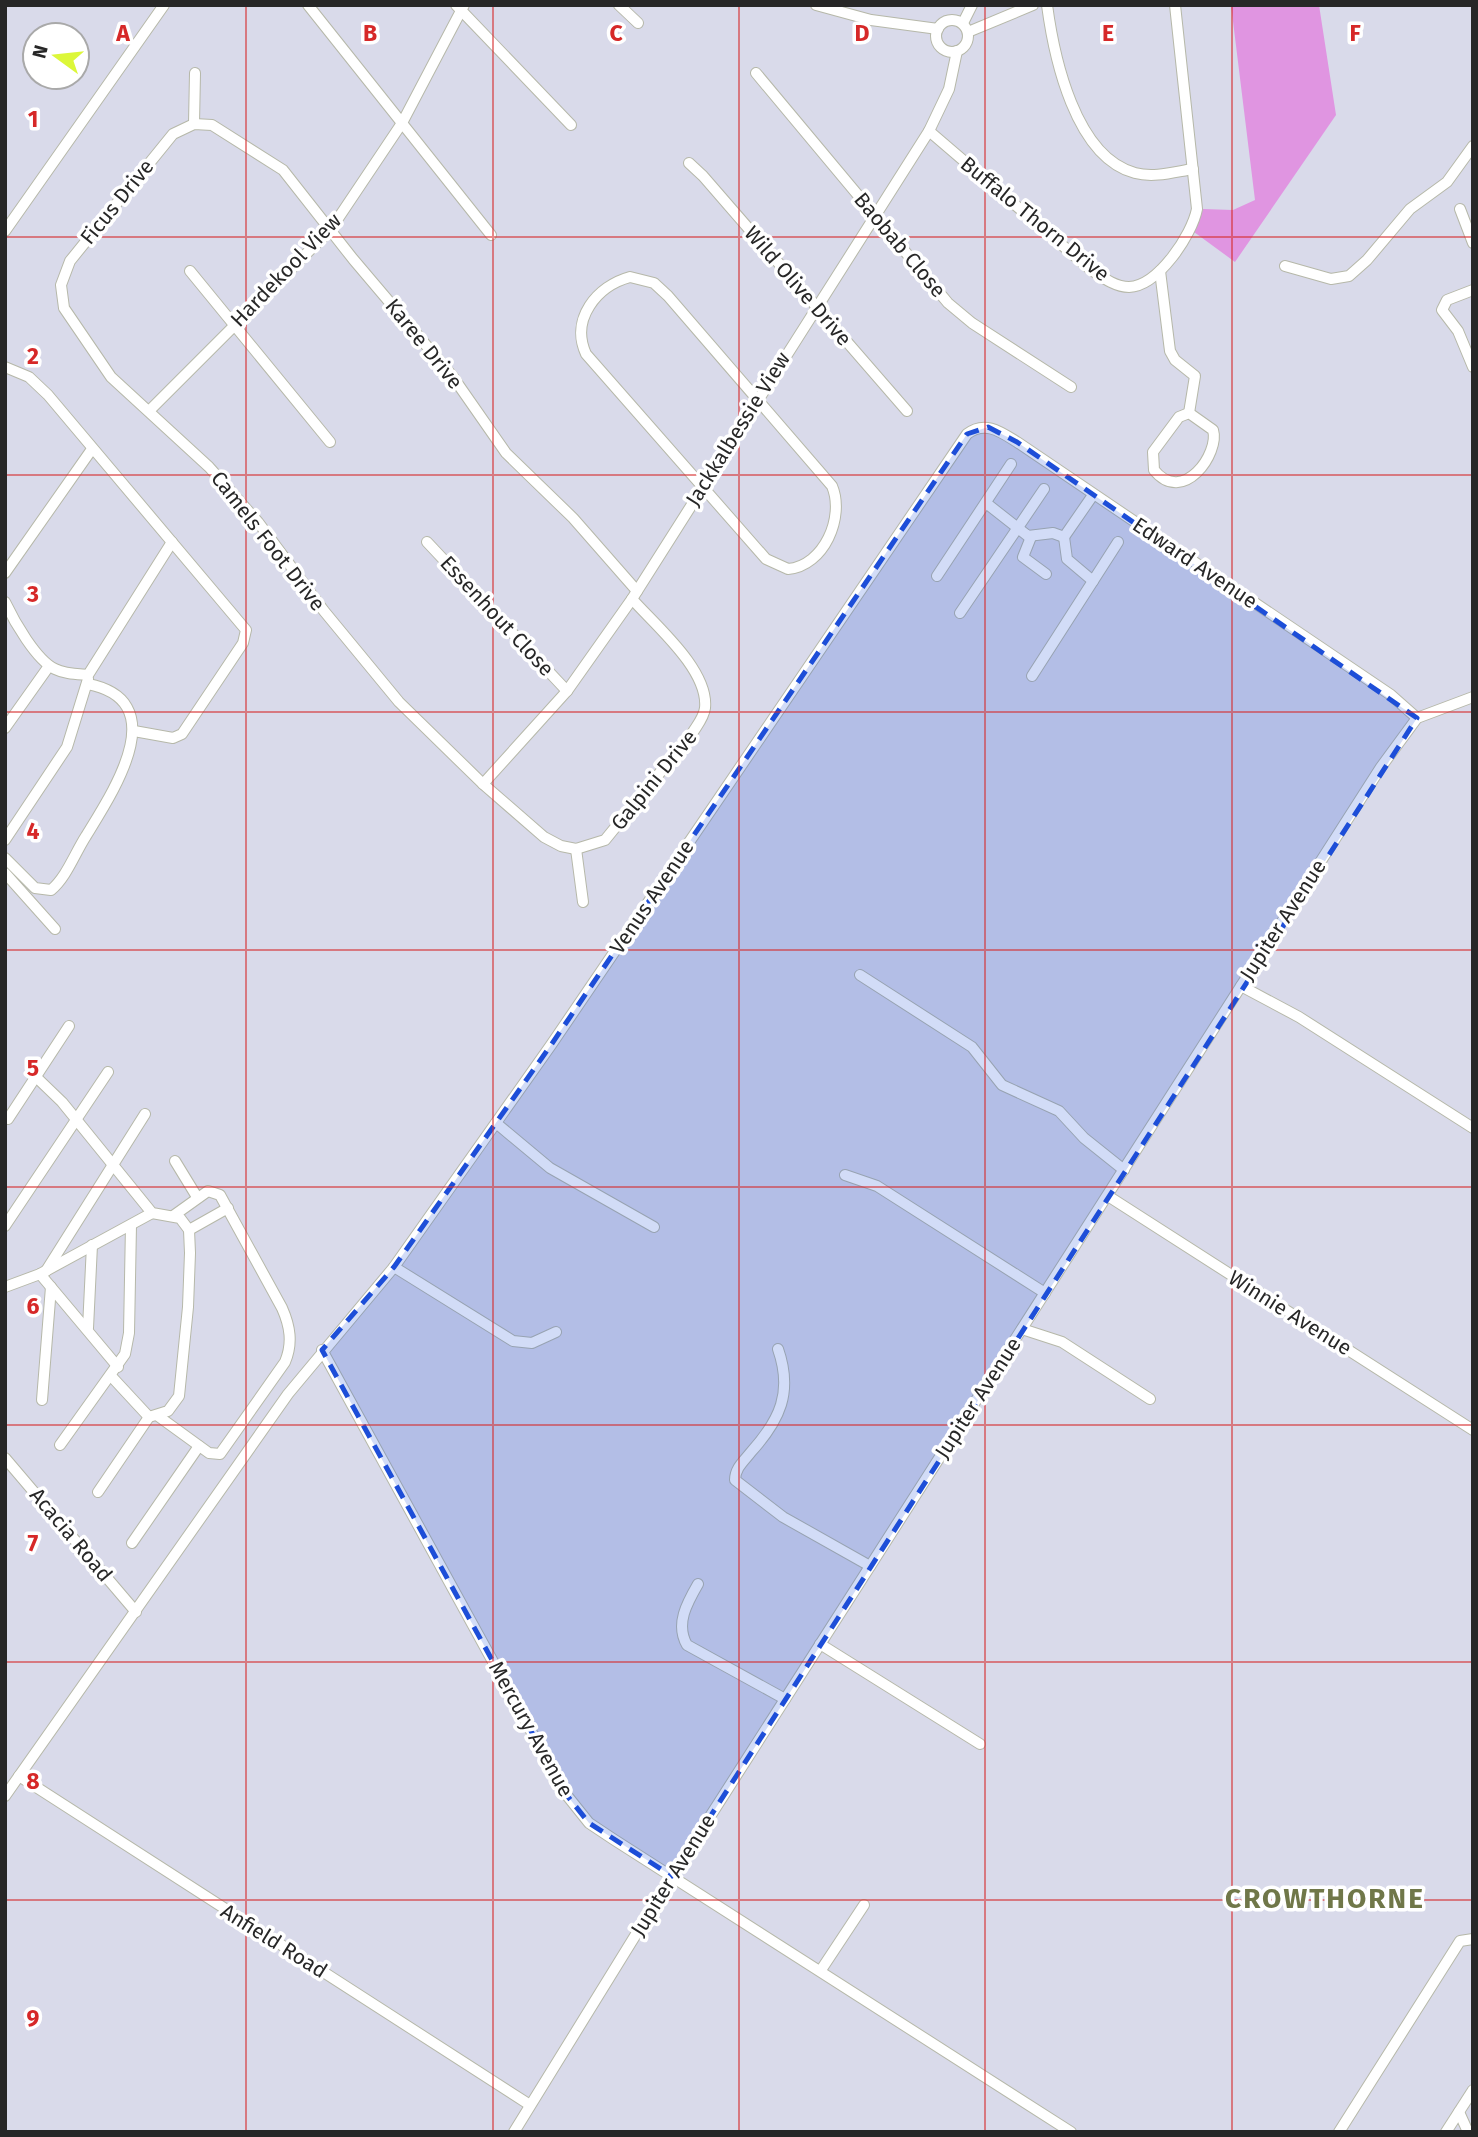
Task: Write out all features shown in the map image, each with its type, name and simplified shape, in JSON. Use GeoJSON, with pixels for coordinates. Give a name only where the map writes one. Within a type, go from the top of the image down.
{"type":"FeatureCollection","features":[{"type":"Feature","properties":{"kind":"street"},"geometry":{"type":"LineString","coordinates":[[5,231],[164,5]]}},
{"type":"Feature","properties":{"kind":"street"},"geometry":{"type":"LineString","coordinates":[[308,5],[491,235]]}},
{"type":"Feature","properties":{"kind":"street"},"geometry":{"type":"LineString","coordinates":[[619,5],[638,23]]}},
{"type":"Feature","properties":{"kind":"street"},"geometry":{"type":"LineString","coordinates":[[816,5],[871,20],[938,29],[949,20],[965,28],[1033,5]]}},
{"type":"Feature","properties":{"kind":"street"},"geometry":{"type":"LineString","coordinates":[[938,29],[939,44],[946,51],[957,51],[965,46],[965,28],[972,5]]}},
{"type":"Feature","properties":{"kind":"street"},"geometry":{"type":"LineString","coordinates":[[1047,5],[1059,74],[1074,108],[1094,141],[1111,160],[1127,170],[1143,175],[1193,169]]}},
{"type":"Feature","properties":{"kind":"street","name":"Buffalo Thorn Drive"},"geometry":{"type":"LineString","coordinates":[[929,131],[1037,226],[1103,277],[1127,287],[1140,286],[1160,271],[1181,244],[1195,219],[1197,193],[1175,5]]}},
{"type":"Feature","properties":{"kind":"street"},"geometry":{"type":"LineString","coordinates":[[461,7],[571,125]]}},
{"type":"Feature","properties":{"kind":"street","name":"Hardekool View"},"geometry":{"type":"LineString","coordinates":[[150,410],[331,229],[402,123],[461,7]]}},
{"type":"Feature","properties":{"kind":"street","name":"Jackkalbessie View"},"geometry":{"type":"LineString","coordinates":[[483,783],[567,691],[634,595],[929,131],[949,89],[957,51]]}},
{"type":"Feature","properties":{"kind":"street"},"geometry":{"type":"LineString","coordinates":[[194,124],[195,73]]}},
{"type":"Feature","properties":{"kind":"street","name":"Baobab Close"},"geometry":{"type":"LineString","coordinates":[[756,73],[958,312],[1071,387]]}},
{"type":"Feature","properties":{"kind":"street","name":"Karee Drive"},"geometry":{"type":"LineString","coordinates":[[194,124],[222,129],[276,164],[331,229],[353,260],[453,377],[506,453],[566,510],[634,595]]}},
{"type":"Feature","properties":{"kind":"street","name":"Ficus Drive"},"geometry":{"type":"LineString","coordinates":[[62,295],[63,276],[70,261],[173,134],[194,124]]}},
{"type":"Feature","properties":{"kind":"street"},"geometry":{"type":"LineString","coordinates":[[1284,267],[1331,279],[1349,276],[1367,260],[1410,209],[1447,182],[1473,146]]}},
{"type":"Feature","properties":{"kind":"street","name":"Wild Olive Drive"},"geometry":{"type":"LineString","coordinates":[[689,163],[906,411]]}},
{"type":"Feature","properties":{"kind":"street"},"geometry":{"type":"LineString","coordinates":[[1460,209],[1473,243]]}},
{"type":"Feature","properties":{"kind":"street"},"geometry":{"type":"LineString","coordinates":[[190,271],[330,442]]}},
{"type":"Feature","properties":{"kind":"street"},"geometry":{"type":"LineString","coordinates":[[1160,271],[1170,351],[1195,376],[1189,413]]}},
{"type":"Feature","properties":{"kind":"street"},"geometry":{"type":"LineString","coordinates":[[637,278],[654,284],[832,486],[836,500],[835,512],[825,544],[802,566],[780,567],[766,559],[703,484],[586,354],[582,326],[591,303],[607,286],[622,279],[637,278]]}},
{"type":"Feature","properties":{"kind":"street"},"geometry":{"type":"LineString","coordinates":[[1473,290],[1447,300],[1442,310],[1458,331],[1473,368]]}},
{"type":"Feature","properties":{"kind":"street","name":"Camels Foot Drive"},"geometry":{"type":"LineString","coordinates":[[62,295],[73,326],[103,368],[209,467],[258,522],[324,611],[399,702],[483,783]]}},
{"type":"Feature","properties":{"kind":"street"},"geometry":{"type":"LineString","coordinates":[[5,367],[34,381],[242,623],[246,637],[182,734],[173,738],[134,731]]}},
{"type":"Feature","properties":{"kind":"street"},"geometry":{"type":"LineString","coordinates":[[1189,413],[1213,430],[1213,446],[1187,481],[1179,484],[1168,482],[1154,470],[1153,452],[1179,417],[1189,413]]}},
{"type":"Feature","properties":{"kind":"street","name":"Edward Avenue"},"geometry":{"type":"LineString","coordinates":[[967,434],[980,427],[994,429],[1391,695],[1417,718]]}},
{"type":"Feature","properties":{"kind":"street","name":"Venus Avenue"},"geometry":{"type":"LineString","coordinates":[[5,1796],[288,1394],[394,1267],[496,1123],[967,434]]}},
{"type":"Feature","properties":{"kind":"street"},"geometry":{"type":"LineString","coordinates":[[5,573],[92,449]]}},
{"type":"Feature","properties":{"kind":"street"},"geometry":{"type":"LineString","coordinates":[[937,576],[1011,464]]}},
{"type":"Feature","properties":{"kind":"street"},"geometry":{"type":"LineString","coordinates":[[960,613],[1044,489]]}},
{"type":"Feature","properties":{"kind":"street"},"geometry":{"type":"LineString","coordinates":[[1093,495],[1064,537],[1067,559],[1093,580]]}},
{"type":"Feature","properties":{"kind":"street"},"geometry":{"type":"LineString","coordinates":[[986,503],[1031,537],[1053,533],[1064,537]]}},
{"type":"Feature","properties":{"kind":"street"},"geometry":{"type":"LineString","coordinates":[[1031,537],[1023,557],[1046,574]]}},
{"type":"Feature","properties":{"kind":"street"},"geometry":{"type":"LineString","coordinates":[[5,840],[67,747],[88,680],[172,542]]}},
{"type":"Feature","properties":{"kind":"street","name":"Essenhout Close"},"geometry":{"type":"LineString","coordinates":[[427,542],[567,691]]}},
{"type":"Feature","properties":{"kind":"street"},"geometry":{"type":"LineString","coordinates":[[1032,676],[1118,542]]}},
{"type":"Feature","properties":{"kind":"street","name":"Galpini Drive"},"geometry":{"type":"LineString","coordinates":[[576,849],[601,842],[609,835],[693,732],[704,714],[704,694],[695,671],[634,595]]}},
{"type":"Feature","properties":{"kind":"street"},"geometry":{"type":"LineString","coordinates":[[5,602],[15,624],[49,666],[88,680],[120,699],[132,716],[134,731],[133,741],[102,809],[54,887],[46,892],[35,888],[5,858]]}},
{"type":"Feature","properties":{"kind":"street"},"geometry":{"type":"LineString","coordinates":[[5,728],[49,666]]}},
{"type":"Feature","properties":{"kind":"street"},"geometry":{"type":"LineString","coordinates":[[1417,718],[1473,697]]}},
{"type":"Feature","properties":{"kind":"street","name":"Jupiter Avenue"},"geometry":{"type":"LineString","coordinates":[[514,2132],[820,1644],[1381,767],[1417,718]]}},
{"type":"Feature","properties":{"kind":"street"},"geometry":{"type":"LineString","coordinates":[[483,783],[544,837],[561,846],[576,849],[583,902]]}},
{"type":"Feature","properties":{"kind":"street"},"geometry":{"type":"LineString","coordinates":[[5,873],[55,929]]}},
{"type":"Feature","properties":{"kind":"street"},"geometry":{"type":"LineString","coordinates":[[860,975],[972,1047],[1002,1085],[1059,1111],[1084,1138],[1124,1170]]}},
{"type":"Feature","properties":{"kind":"street"},"geometry":{"type":"LineString","coordinates":[[1241,986],[1299,1017],[1473,1128]]}},
{"type":"Feature","properties":{"kind":"street"},"geometry":{"type":"LineString","coordinates":[[8,1119],[69,1026]]}},
{"type":"Feature","properties":{"kind":"street"},"geometry":{"type":"LineString","coordinates":[[5,1226],[108,1072]]}},
{"type":"Feature","properties":{"kind":"street"},"geometry":{"type":"LineString","coordinates":[[36,1077],[62,1102],[152,1213]]}},
{"type":"Feature","properties":{"kind":"street"},"geometry":{"type":"LineString","coordinates":[[43,1272],[145,1114]]}},
{"type":"Feature","properties":{"kind":"street"},"geometry":{"type":"LineString","coordinates":[[496,1123],[550,1168],[654,1227]]}},
{"type":"Feature","properties":{"kind":"street"},"geometry":{"type":"LineString","coordinates":[[175,1161],[197,1198]]}},
{"type":"Feature","properties":{"kind":"street"},"geometry":{"type":"LineString","coordinates":[[845,1175],[877,1186],[1045,1293]]}},
{"type":"Feature","properties":{"kind":"street"},"geometry":{"type":"LineString","coordinates":[[111,1376],[153,1417],[214,1455],[222,1453],[285,1362],[289,1347],[289,1324],[220,1195],[213,1191],[197,1198],[173,1216]]}},
{"type":"Feature","properties":{"kind":"street","name":"Winnie Avenue"},"geometry":{"type":"LineString","coordinates":[[1108,1196],[1472,1429]]}},
{"type":"Feature","properties":{"kind":"street"},"geometry":{"type":"LineString","coordinates":[[189,1230],[228,1208]]}},
{"type":"Feature","properties":{"kind":"street"},"geometry":{"type":"LineString","coordinates":[[5,1287],[43,1272],[152,1213],[185,1221],[189,1230],[188,1307],[181,1388],[176,1403],[153,1417],[97,1492]]}},
{"type":"Feature","properties":{"kind":"street"},"geometry":{"type":"LineString","coordinates":[[60,1445],[118,1367],[129,1333],[131,1225]]}},
{"type":"Feature","properties":{"kind":"street"},"geometry":{"type":"LineString","coordinates":[[88,1328],[92,1245]]}},
{"type":"Feature","properties":{"kind":"street"},"geometry":{"type":"LineString","coordinates":[[394,1267],[513,1341],[532,1343],[556,1332]]}},
{"type":"Feature","properties":{"kind":"street"},"geometry":{"type":"LineString","coordinates":[[43,1272],[51,1287],[118,1367]]}},
{"type":"Feature","properties":{"kind":"street"},"geometry":{"type":"LineString","coordinates":[[42,1400],[51,1287]]}},
{"type":"Feature","properties":{"kind":"street"},"geometry":{"type":"LineString","coordinates":[[1022,1329],[1062,1342],[1150,1399]]}},
{"type":"Feature","properties":{"kind":"street"},"geometry":{"type":"LineString","coordinates":[[778,1349],[785,1377],[783,1406],[775,1425],[738,1468],[736,1480],[740,1486],[783,1517],[870,1566]]}},
{"type":"Feature","properties":{"kind":"street","name":"Mercury Avenue"},"geometry":{"type":"LineString","coordinates":[[323,1350],[565,1793],[590,1823],[1071,2132]]}},
{"type":"Feature","properties":{"kind":"street"},"geometry":{"type":"LineString","coordinates":[[132,1543],[199,1446]]}},
{"type":"Feature","properties":{"kind":"street","name":"Acacia Road"},"geometry":{"type":"LineString","coordinates":[[5,1458],[136,1612]]}},
{"type":"Feature","properties":{"kind":"street"},"geometry":{"type":"LineString","coordinates":[[698,1584],[682,1615],[687,1645],[785,1699]]}},
{"type":"Feature","properties":{"kind":"street"},"geometry":{"type":"LineString","coordinates":[[820,1644],[979,1744]]}},
{"type":"Feature","properties":{"kind":"street","name":"Anfield Road"},"geometry":{"type":"LineString","coordinates":[[19,1776],[530,2105]]}},
{"type":"Feature","properties":{"kind":"street"},"geometry":{"type":"LineString","coordinates":[[821,1970],[864,1905]]}},
{"type":"Feature","properties":{"kind":"street"},"geometry":{"type":"LineString","coordinates":[[1339,2132],[1460,1941],[1473,1939]]}},
{"type":"Feature","properties":{"kind":"street"},"geometry":{"type":"LineString","coordinates":[[1446,2132],[1473,2090]]}},
{"type":"Feature","properties":{"kind":"street"},"geometry":{"type":"LineString","coordinates":[[1459,2112],[1468,2132]]}},
{"type":"Feature","properties":{"kind":"highlighted area"},"geometry":{"type":"Polygon","coordinates":[[[988,427],[1017,442],[1417,718],[672,1876],[589,1823],[565,1793],[322,1350],[394,1267],[551,1045],[967,434],[988,427]]]}},
{"type":"Feature","properties":{"kind":"shaded area"},"geometry":{"type":"Polygon","coordinates":[[[1231,5],[1319,5],[1336,115],[1235,262],[1194,232],[1203,209],[1233,210],[1255,200],[1231,5]]]}},
{"type":"Feature","properties":{"kind":"district","name":"CROWTHORNE"},"geometry":{"type":"Point","coordinates":[1325,1898]}}]}
